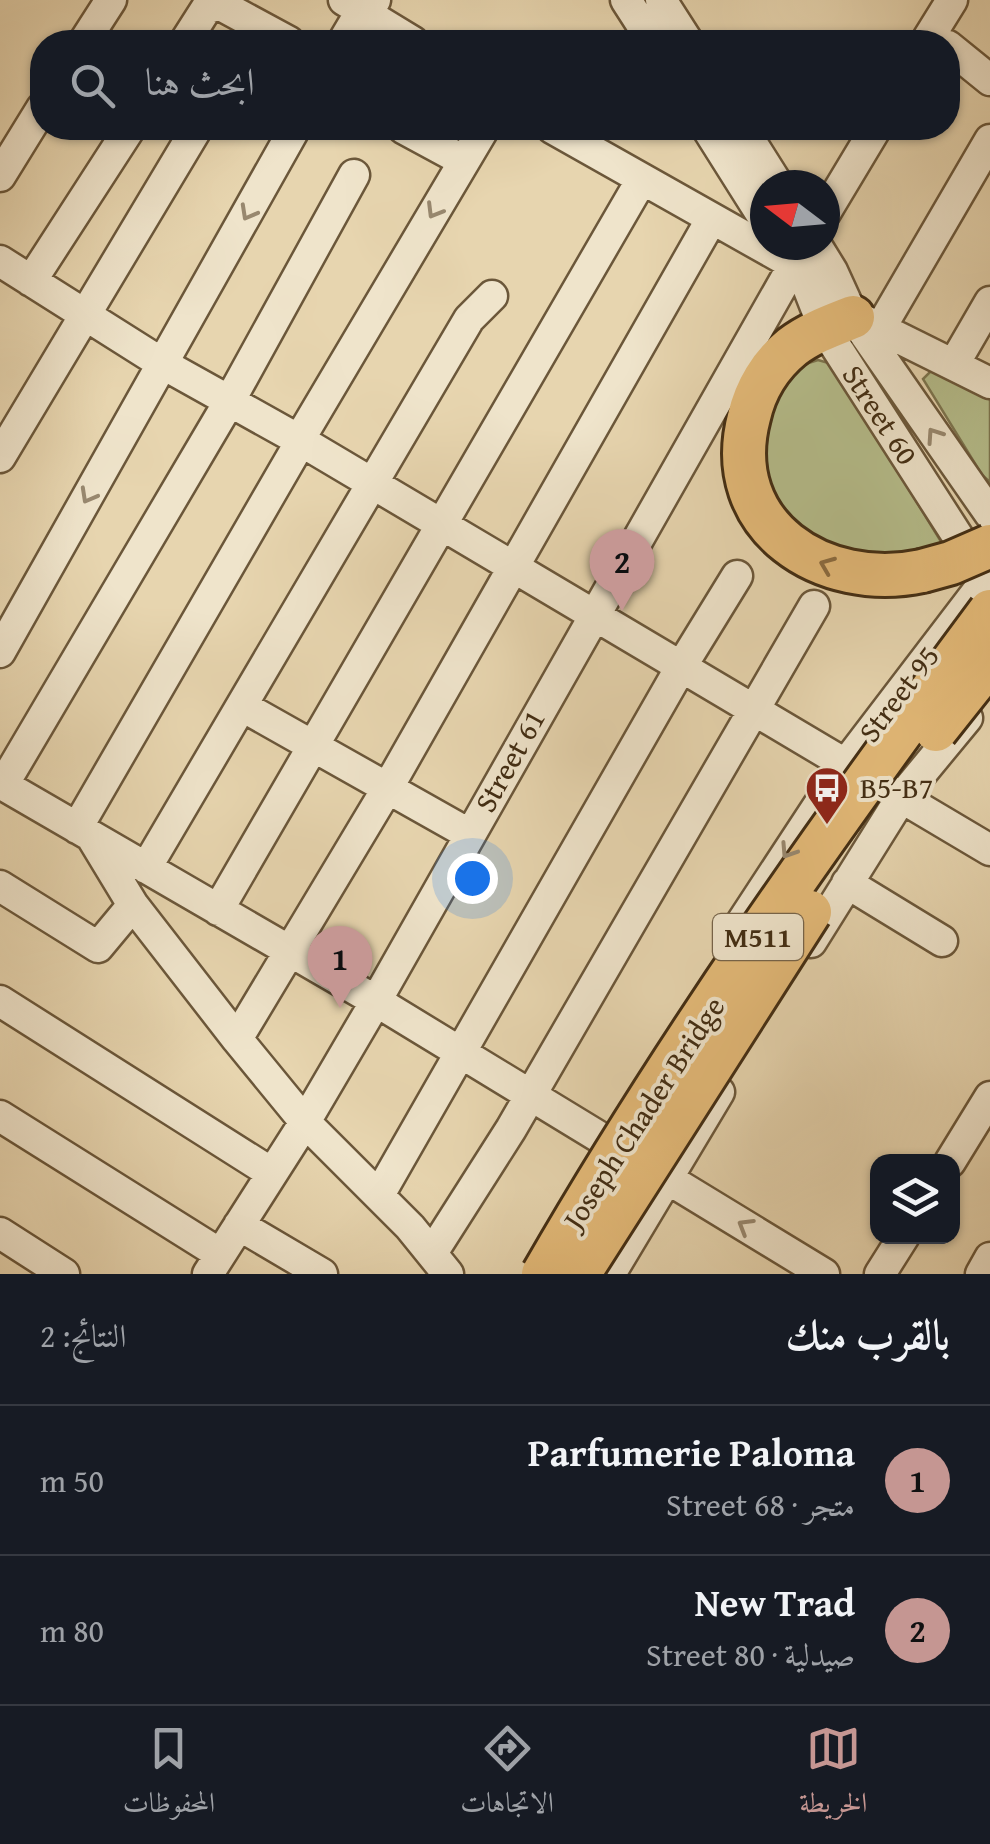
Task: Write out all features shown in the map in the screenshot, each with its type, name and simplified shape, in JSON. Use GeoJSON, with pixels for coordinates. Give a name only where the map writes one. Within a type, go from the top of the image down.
{"type":"FeatureCollection","features":[{"type":"Feature","properties":{"kind":"highway"},"geometry":{"type":"LineString","coordinates":[[853,324],[794,345],[762,382],[744,435],[750,491],[770,528],[822,564],[844,572],[883,577],[952,564],[988,579]]}},
{"type":"Feature","properties":{"kind":"highway","name":"Joseph Chader Bridge"},"geometry":{"type":"LineString","coordinates":[[543,1274],[663,1076],[855,795],[988,579]]}},
{"type":"Feature","properties":{"kind":"highway","name":"Joseph Chader Bridge"},"geometry":{"type":"LineString","coordinates":[[579,1274],[873,816],[990,662]]}},
{"type":"Feature","properties":{"kind":"street"},"geometry":{"type":"LineString","coordinates":[[92,30],[111,0]]}},
{"type":"Feature","properties":{"kind":"street"},"geometry":{"type":"LineString","coordinates":[[626,0],[645,30]]}},
{"type":"Feature","properties":{"kind":"street"},"geometry":{"type":"LineString","coordinates":[[662,0],[681,30]]}},
{"type":"Feature","properties":{"kind":"street"},"geometry":{"type":"LineString","coordinates":[[941,30],[952,0]]}},
{"type":"Feature","properties":{"kind":"street"},"geometry":{"type":"LineString","coordinates":[[348,30],[360,3],[397,30]]}},
{"type":"Feature","properties":{"kind":"street"},"geometry":{"type":"LineString","coordinates":[[193,30],[206,9],[219,4],[266,30]]}},
{"type":"Feature","properties":{"kind":"street"},"geometry":{"type":"LineString","coordinates":[[960,58],[990,80]]}},
{"type":"Feature","properties":{"kind":"street"},"geometry":{"type":"LineString","coordinates":[[0,176],[30,127]]}},
{"type":"Feature","properties":{"kind":"street"},"geometry":{"type":"LineString","coordinates":[[31,281],[122,140]]}},
{"type":"Feature","properties":{"kind":"street"},"geometry":{"type":"LineString","coordinates":[[2,447],[190,140]]}},
{"type":"Feature","properties":{"kind":"street"},"geometry":{"type":"LineString","coordinates":[[0,652],[288,140]]}},
{"type":"Feature","properties":{"kind":"street"},"geometry":{"type":"LineString","coordinates":[[425,140],[464,161]]}},
{"type":"Feature","properties":{"kind":"street"},"geometry":{"type":"LineString","coordinates":[[84,832],[300,440],[477,140]]}},
{"type":"Feature","properties":{"kind":"street"},"geometry":{"type":"LineString","coordinates":[[574,140],[711,220],[750,233]]}},
{"type":"Feature","properties":{"kind":"street"},"geometry":{"type":"LineString","coordinates":[[714,140],[750,197]]}},
{"type":"Feature","properties":{"kind":"street"},"geometry":{"type":"LineString","coordinates":[[750,140],[769,170]]}},
{"type":"Feature","properties":{"kind":"street"},"geometry":{"type":"LineString","coordinates":[[840,188],[869,140]]}},
{"type":"Feature","properties":{"kind":"street"},"geometry":{"type":"LineString","coordinates":[[990,140],[853,324],[954,364],[990,383]]}},
{"type":"Feature","properties":{"kind":"street"},"geometry":{"type":"LineString","coordinates":[[354,175],[229,402],[2,784],[376,1001],[824,1274]]}},
{"type":"Feature","properties":{"kind":"street"},"geometry":{"type":"LineString","coordinates":[[218,910],[642,178]]}},
{"type":"Feature","properties":{"kind":"street"},"geometry":{"type":"LineString","coordinates":[[237,1039],[387,789],[711,220]]}},
{"type":"Feature","properties":{"kind":"street","name":"Street 61"},"geometry":{"type":"LineString","coordinates":[[214,1264],[305,1122],[376,1001],[793,260]]}},
{"type":"Feature","properties":{"kind":"street","name":"Street 60"},"geometry":{"type":"LineString","coordinates":[[801,260],[808,287],[853,324],[990,514]]}},
{"type":"Feature","properties":{"kind":"street"},"geometry":{"type":"LineString","coordinates":[[0,261],[163,364],[300,440],[990,850]]}},
{"type":"Feature","properties":{"kind":"street"},"geometry":{"type":"LineString","coordinates":[[146,868],[469,319],[492,296]]}},
{"type":"Feature","properties":{"kind":"street"},"geometry":{"type":"LineString","coordinates":[[954,364],[990,302]]}},
{"type":"Feature","properties":{"kind":"street","name":"Street 60"},"geometry":{"type":"LineString","coordinates":[[853,324],[972,556],[988,579]]}},
{"type":"Feature","properties":{"kind":"street"},"geometry":{"type":"LineString","coordinates":[[378,1195],[737,576]]}},
{"type":"Feature","properties":{"kind":"street","name":"Street 95"},"geometry":{"type":"LineString","coordinates":[[524,1274],[689,1003],[845,765],[988,579]]}},
{"type":"Feature","properties":{"kind":"street"},"geometry":{"type":"LineString","coordinates":[[84,832],[134,905],[305,1122],[444,1269],[530,1094],[814,606]]}},
{"type":"Feature","properties":{"kind":"street"},"geometry":{"type":"LineString","coordinates":[[610,1274],[901,798],[990,690]]}},
{"type":"Feature","properties":{"kind":"street"},"geometry":{"type":"LineString","coordinates":[[242,706],[469,834]]}},
{"type":"Feature","properties":{"kind":"street"},"geometry":{"type":"LineString","coordinates":[[847,882],[942,941]]}},
{"type":"Feature","properties":{"kind":"street"},"geometry":{"type":"LineString","coordinates":[[0,886],[98,947],[134,905]]}},
{"type":"Feature","properties":{"kind":"street"},"geometry":{"type":"LineString","coordinates":[[0,1001],[270,1172]]}},
{"type":"Feature","properties":{"kind":"street"},"geometry":{"type":"LineString","coordinates":[[955,1154],[987,1107]]}},
{"type":"Feature","properties":{"kind":"street"},"geometry":{"type":"LineString","coordinates":[[0,1116],[214,1264]]}},
{"type":"Feature","properties":{"kind":"street"},"geometry":{"type":"LineString","coordinates":[[239,1225],[322,1274]]}},
{"type":"Feature","properties":{"kind":"street"},"geometry":{"type":"LineString","coordinates":[[0,1234],[64,1274]]}},
{"type":"Feature","properties":{"kind":"street"},"geometry":{"type":"LineString","coordinates":[[880,1274],[899,1244]]}},
{"type":"Feature","properties":{"kind":"street"},"geometry":{"type":"LineString","coordinates":[[980,1274],[990,1258]]}},
{"type":"Feature","properties":{"kind":"green space"},"geometry":{"type":"Polygon","coordinates":[[[818,360],[832,364],[948,553],[848,558],[786,517],[770,486],[763,447],[772,402],[796,367],[818,360]]]}},
{"type":"Feature","properties":{"kind":"green space"},"geometry":{"type":"Polygon","coordinates":[[[933,369],[990,397],[990,482],[923,379],[933,369]]]}},
{"type":"Feature","properties":{"kind":"place","name":"New Trad"},"geometry":{"type":"Point","coordinates":[622,611]}},
{"type":"Feature","properties":{"kind":"place","name":"B5-B7"},"geometry":{"type":"Point","coordinates":[827,826]}},
{"type":"Feature","properties":{"kind":"place","name":"Parfumerie Paloma"},"geometry":{"type":"Point","coordinates":[340,1008]}}]}
